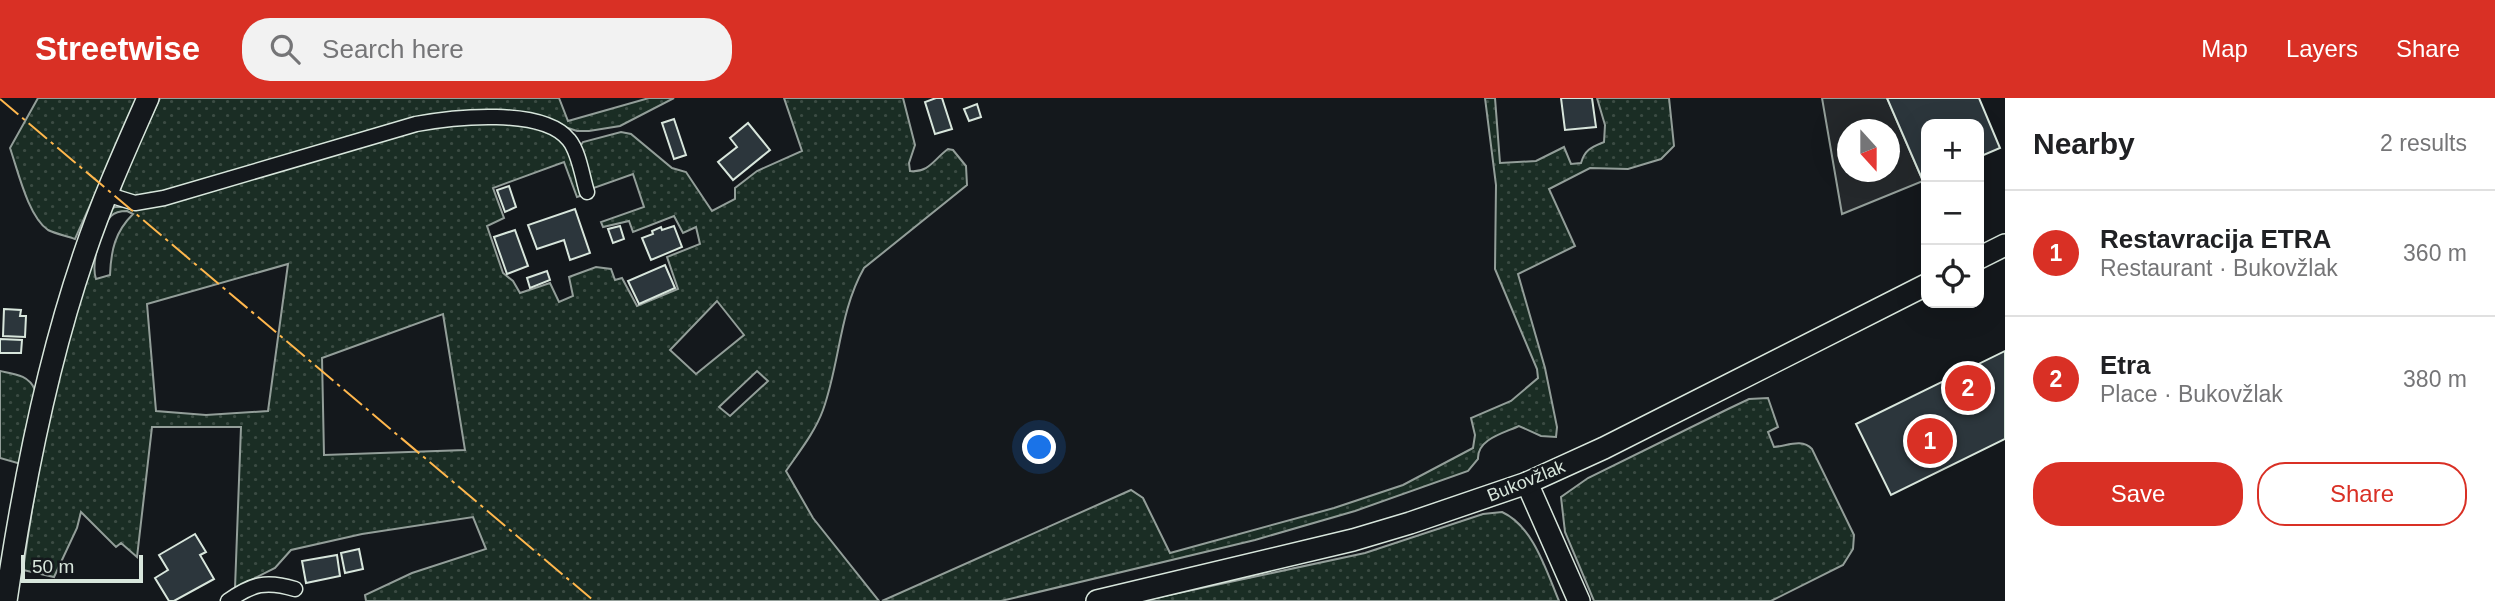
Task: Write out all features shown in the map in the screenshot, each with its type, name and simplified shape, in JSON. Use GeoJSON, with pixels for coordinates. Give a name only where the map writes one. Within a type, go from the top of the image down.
{"type":"FeatureCollection","features":[{"type":"Feature","properties":{"kind":"main road"},"geometry":{"type":"LineString","coordinates":[[5,601],[49,383],[68,307],[106,194],[148,98]]}},
{"type":"Feature","properties":{"kind":"main road"},"geometry":{"type":"LineString","coordinates":[[1984,256],[2005,245]]}},
{"type":"Feature","properties":{"kind":"main road","name":"Bukovžlak"},"geometry":{"type":"LineString","coordinates":[[1097,601],[1353,540],[1527,482],[1640,430],[1921,288]]}},
{"type":"Feature","properties":{"kind":"main road"},"geometry":{"type":"LineString","coordinates":[[1527,482],[1579,601]]}},
{"type":"Feature","properties":{"kind":"street"},"geometry":{"type":"LineString","coordinates":[[106,194],[135,203],[164,198],[416,124],[445,118],[502,117],[539,122],[567,137],[572,144],[587,192]]}},
{"type":"Feature","properties":{"kind":"street"},"geometry":{"type":"LineString","coordinates":[[228,601],[263,583],[277,583],[295,589]]}},
{"type":"Feature","properties":{"kind":"green space"},"geometry":{"type":"Polygon","coordinates":[[[38,98],[138,98],[75,239],[48,230],[35,215],[24,192],[10,148],[38,98]]]}},
{"type":"Feature","properties":{"kind":"green space"},"geometry":{"type":"Polygon","coordinates":[[[160,98],[559,98],[568,121],[649,98],[674,98],[620,126],[589,131],[577,131],[541,119],[471,112],[137,199],[122,194],[119,186],[160,98]]]}},
{"type":"Feature","properties":{"kind":"green space"},"geometry":{"type":"Polygon","coordinates":[[[784,98],[903,98],[915,145],[909,163],[910,171],[927,168],[948,149],[953,150],[966,166],[967,185],[864,268],[849,302],[829,392],[820,418],[786,471],[813,518],[879,601],[366,601],[365,595],[412,573],[486,549],[473,517],[362,534],[291,550],[275,568],[235,588],[241,427],[152,427],[137,557],[121,543],[116,547],[81,512],[77,528],[54,577],[23,570],[40,466],[61,364],[81,285],[108,210],[115,207],[137,207],[418,126],[478,122],[537,126],[565,141],[583,195],[577,197],[564,162],[493,188],[504,218],[487,226],[503,273],[513,281],[520,293],[550,283],[559,302],[573,296],[569,277],[596,267],[611,269],[615,280],[622,278],[637,306],[678,289],[667,257],[700,244],[696,227],[683,233],[674,216],[633,232],[629,221],[603,227],[601,222],[644,207],[633,174],[591,189],[579,148],[583,142],[621,132],[631,134],[672,168],[686,172],[712,211],[735,199],[735,188],[757,171],[802,151],[784,98]],[[127,211],[118,212],[107,221],[100,237],[96,256],[96,279],[110,275],[115,242],[133,214],[127,211]],[[288,264],[147,304],[156,411],[206,415],[268,411],[288,264]],[[717,301],[670,350],[696,374],[744,335],[717,301]],[[443,314],[322,358],[324,455],[465,450],[443,314]],[[757,371],[719,407],[730,416],[768,381],[757,371]]]}},
{"type":"Feature","properties":{"kind":"green space"},"geometry":{"type":"Polygon","coordinates":[[[1485,98],[1495,98],[1500,163],[1536,161],[1564,147],[1571,164],[1581,163],[1587,152],[1604,142],[1605,125],[1597,98],[1669,98],[1674,146],[1661,159],[1628,169],[1590,168],[1549,189],[1575,246],[1518,274],[1545,368],[1557,427],[1556,437],[1541,436],[1519,426],[1499,434],[1482,446],[1478,459],[1468,471],[1355,511],[1255,540],[1001,601],[882,601],[1131,490],[1143,498],[1170,553],[1334,508],[1403,485],[1473,448],[1475,435],[1471,418],[1511,401],[1538,378],[1537,369],[1495,269],[1496,185],[1485,98]]]}},
{"type":"Feature","properties":{"kind":"green space"},"geometry":{"type":"Polygon","coordinates":[[[0,371],[25,378],[35,390],[21,464],[0,458],[0,371]]]}},
{"type":"Feature","properties":{"kind":"green space"},"geometry":{"type":"Polygon","coordinates":[[[1768,398],[1778,427],[1768,432],[1774,447],[1799,443],[1812,449],[1854,535],[1853,549],[1843,565],[1771,601],[1594,601],[1565,532],[1561,497],[1588,478],[1728,409],[1749,399],[1768,398]]]}},
{"type":"Feature","properties":{"kind":"green space"},"geometry":{"type":"Polygon","coordinates":[[[1502,512],[1522,527],[1530,538],[1559,601],[1141,601],[1365,553],[1483,514],[1502,512]]]}},
{"type":"Feature","properties":{"kind":"shaded area"},"geometry":{"type":"Polygon","coordinates":[[[1822,98],[1887,98],[1896,119],[1837,119],[1837,182],[1900,182],[1900,128],[1921,182],[1842,214],[1822,98]]]}},
{"type":"Feature","properties":{"kind":"building"},"geometry":{"type":"Polygon","coordinates":[[[942,98],[952,129],[935,134],[925,102],[942,98]]]}},
{"type":"Feature","properties":{"kind":"building"},"geometry":{"type":"Polygon","coordinates":[[[1561,98],[1592,98],[1596,127],[1565,130],[1561,98]]]}},
{"type":"Feature","properties":{"kind":"building"},"geometry":{"type":"Polygon","coordinates":[[[1887,98],[1979,98],[2000,148],[1984,155],[1984,119],[1921,119],[1921,176],[1900,128],[1900,119],[1896,119],[1887,98]]]}},
{"type":"Feature","properties":{"kind":"building"},"geometry":{"type":"Polygon","coordinates":[[[977,104],[981,117],[969,121],[964,109],[977,104]]]}},
{"type":"Feature","properties":{"kind":"building"},"geometry":{"type":"Polygon","coordinates":[[[674,119],[686,155],[674,159],[662,123],[674,119]]]}},
{"type":"Feature","properties":{"kind":"building"},"geometry":{"type":"Polygon","coordinates":[[[748,123],[770,150],[733,180],[718,162],[737,147],[730,138],[748,123]]]}},
{"type":"Feature","properties":{"kind":"building"},"geometry":{"type":"Polygon","coordinates":[[[509,186],[516,207],[505,212],[497,190],[509,186]]]}},
{"type":"Feature","properties":{"kind":"building"},"geometry":{"type":"Polygon","coordinates":[[[575,209],[590,253],[570,260],[564,240],[537,249],[528,225],[575,209]]]}},
{"type":"Feature","properties":{"kind":"building"},"geometry":{"type":"Polygon","coordinates":[[[620,226],[624,239],[613,243],[608,229],[620,226]]]}},
{"type":"Feature","properties":{"kind":"building"},"geometry":{"type":"Polygon","coordinates":[[[674,226],[682,247],[651,260],[642,238],[661,227],[662,230],[674,226]]]}},
{"type":"Feature","properties":{"kind":"building"},"geometry":{"type":"Polygon","coordinates":[[[515,230],[528,266],[507,274],[494,237],[515,230]]]}},
{"type":"Feature","properties":{"kind":"building"},"geometry":{"type":"Polygon","coordinates":[[[665,265],[675,288],[639,304],[628,281],[665,265]]]}},
{"type":"Feature","properties":{"kind":"building"},"geometry":{"type":"Polygon","coordinates":[[[547,271],[550,280],[530,288],[527,278],[547,271]]]}},
{"type":"Feature","properties":{"kind":"building"},"geometry":{"type":"Polygon","coordinates":[[[4,309],[21,310],[20,316],[26,316],[25,337],[3,336],[4,309]]]}},
{"type":"Feature","properties":{"kind":"building"},"geometry":{"type":"Polygon","coordinates":[[[0,339],[22,340],[21,353],[0,353],[0,339]]]}},
{"type":"Feature","properties":{"kind":"building"},"geometry":{"type":"Polygon","coordinates":[[[2005,351],[2005,439],[1891,495],[1856,424],[2005,351]]]}},
{"type":"Feature","properties":{"kind":"building"},"geometry":{"type":"Polygon","coordinates":[[[195,534],[206,552],[200,555],[214,579],[174,601],[169,601],[155,578],[168,570],[159,555],[195,534]]]}},
{"type":"Feature","properties":{"kind":"building"},"geometry":{"type":"Polygon","coordinates":[[[359,549],[363,569],[345,573],[341,553],[359,549]]]}},
{"type":"Feature","properties":{"kind":"building"},"geometry":{"type":"Polygon","coordinates":[[[337,555],[340,576],[306,583],[302,561],[337,555]]]}},
{"type":"Feature","properties":{"kind":"power"},"geometry":{"type":"LineString","coordinates":[[0,99],[594,601]]}},
{"type":"Feature","properties":{"kind":"place","name":"Etra"},"geometry":{"type":"Point","coordinates":[1968,388]}},
{"type":"Feature","properties":{"kind":"place","name":"Restavracija ETRA"},"geometry":{"type":"Point","coordinates":[1930,441]}}]}
